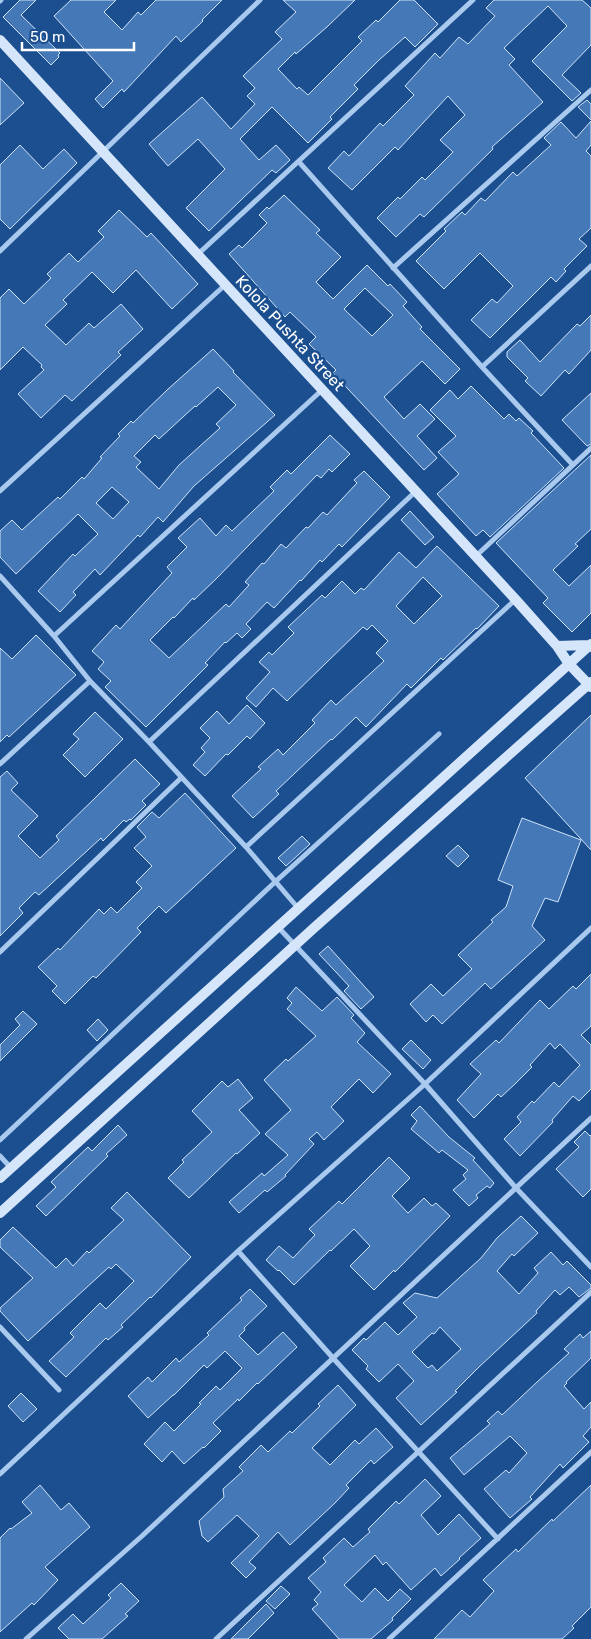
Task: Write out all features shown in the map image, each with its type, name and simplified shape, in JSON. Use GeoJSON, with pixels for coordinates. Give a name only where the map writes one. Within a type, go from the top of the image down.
{"type":"FeatureCollection","features":[{"type":"Feature","properties":{"kind":"main road","name":"Kolola Pushta Street"},"geometry":{"type":"LineString","coordinates":[[0,40],[476,556],[557,646],[569,664],[590,684]]}},
{"type":"Feature","properties":{"kind":"main road"},"geometry":{"type":"LineString","coordinates":[[557,646],[590,645]]}},
{"type":"Feature","properties":{"kind":"main road"},"geometry":{"type":"LineString","coordinates":[[0,1178],[590,645]]}},
{"type":"Feature","properties":{"kind":"main road"},"geometry":{"type":"LineString","coordinates":[[0,1213],[295,944],[590,684]]}},
{"type":"Feature","properties":{"kind":"street"},"geometry":{"type":"LineString","coordinates":[[0,250],[260,0]]}},
{"type":"Feature","properties":{"kind":"street"},"geometry":{"type":"LineString","coordinates":[[197,255],[473,0]]}},
{"type":"Feature","properties":{"kind":"street"},"geometry":{"type":"LineString","coordinates":[[393,268],[591,90]]}},
{"type":"Feature","properties":{"kind":"street"},"geometry":{"type":"LineString","coordinates":[[299,162],[482,367],[573,465]]}},
{"type":"Feature","properties":{"kind":"street"},"geometry":{"type":"LineString","coordinates":[[482,367],[591,266]]}},
{"type":"Feature","properties":{"kind":"street"},"geometry":{"type":"LineString","coordinates":[[0,491],[225,285]]}},
{"type":"Feature","properties":{"kind":"street"},"geometry":{"type":"LineString","coordinates":[[54,636],[323,389]]}},
{"type":"Feature","properties":{"kind":"street"},"geometry":{"type":"LineString","coordinates":[[476,556],[591,448]]}},
{"type":"Feature","properties":{"kind":"street"},"geometry":{"type":"LineString","coordinates":[[149,742],[415,492]]}},
{"type":"Feature","properties":{"kind":"street"},"geometry":{"type":"LineString","coordinates":[[0,576],[54,636],[90,681],[246,847],[298,908]]}},
{"type":"Feature","properties":{"kind":"street"},"geometry":{"type":"LineString","coordinates":[[246,847],[516,600]]}},
{"type":"Feature","properties":{"kind":"street"},"geometry":{"type":"LineString","coordinates":[[0,764],[90,681]]}},
{"type":"Feature","properties":{"kind":"street"},"geometry":{"type":"LineString","coordinates":[[0,1140],[275,882],[439,734]]}},
{"type":"Feature","properties":{"kind":"street"},"geometry":{"type":"LineString","coordinates":[[0,952],[182,778]]}},
{"type":"Feature","properties":{"kind":"street"},"geometry":{"type":"LineString","coordinates":[[277,926],[425,1084],[516,1188],[591,1267]]}},
{"type":"Feature","properties":{"kind":"street"},"geometry":{"type":"LineString","coordinates":[[0,1474],[238,1251],[425,1084],[591,928]]}},
{"type":"Feature","properties":{"kind":"street"},"geometry":{"type":"LineString","coordinates":[[26,1639],[142,1536],[591,1118]]}},
{"type":"Feature","properties":{"kind":"street"},"geometry":{"type":"LineString","coordinates":[[0,1156],[11,1168]]}},
{"type":"Feature","properties":{"kind":"street"},"geometry":{"type":"LineString","coordinates":[[238,1251],[498,1539]]}},
{"type":"Feature","properties":{"kind":"street"},"geometry":{"type":"LineString","coordinates":[[216,1639],[591,1292]]}},
{"type":"Feature","properties":{"kind":"street"},"geometry":{"type":"LineString","coordinates":[[0,1327],[59,1390]]}},
{"type":"Feature","properties":{"kind":"street"},"geometry":{"type":"LineString","coordinates":[[389,1639],[591,1452]]}},
{"type":"Feature","properties":{"kind":"building"},"geometry":{"type":"Polygon","coordinates":[[[20,0],[36,0],[21,15],[60,53],[59,57],[51,65],[3,17],[20,0]]]}},
{"type":"Feature","properties":{"kind":"building"},"geometry":{"type":"Polygon","coordinates":[[[71,0],[116,0],[104,12],[122,30],[138,12],[141,15],[156,0],[222,0],[181,42],[176,36],[124,92],[122,89],[103,108],[95,99],[113,81],[54,16],[71,0]]]}},
{"type":"Feature","properties":{"kind":"building"},"geometry":{"type":"Polygon","coordinates":[[[283,0],[355,0],[278,69],[297,89],[299,87],[308,95],[362,41],[358,37],[376,20],[378,22],[400,0],[414,0],[438,24],[415,47],[405,37],[379,60],[354,85],[358,89],[330,117],[332,119],[308,143],[272,107],[240,139],[259,160],[276,145],[290,160],[276,173],[272,170],[209,231],[186,208],[225,169],[198,139],[168,166],[149,144],[202,97],[231,129],[255,104],[247,96],[255,88],[243,76],[282,39],[275,32],[296,12],[283,0]]]}},
{"type":"Feature","properties":{"kind":"building"},"geometry":{"type":"Polygon","coordinates":[[[494,0],[582,0],[591,8],[591,45],[562,75],[581,93],[572,101],[532,61],[567,26],[548,6],[504,48],[515,59],[509,65],[543,102],[492,147],[493,149],[424,217],[420,214],[396,237],[377,218],[422,177],[425,180],[453,152],[440,140],[465,115],[448,96],[398,150],[395,147],[352,190],[328,168],[344,151],[349,156],[380,123],[383,126],[414,95],[405,86],[435,53],[440,58],[459,37],[468,44],[495,16],[486,8],[494,0]]]}},
{"type":"Feature","properties":{"kind":"building"},"geometry":{"type":"Polygon","coordinates":[[[0,78],[24,103],[0,125],[0,78]]]}},
{"type":"Feature","properties":{"kind":"building"},"geometry":{"type":"Polygon","coordinates":[[[587,100],[591,104],[591,120],[578,107],[587,100]]]}},
{"type":"Feature","properties":{"kind":"building"},"geometry":{"type":"Polygon","coordinates":[[[591,121],[591,145],[586,151],[591,156],[591,228],[579,239],[587,246],[564,269],[566,271],[556,282],[551,277],[490,338],[471,320],[492,299],[497,303],[513,286],[480,253],[444,289],[416,261],[462,212],[465,215],[481,198],[485,201],[513,172],[517,176],[551,145],[544,138],[561,122],[576,138],[591,121]]]}},
{"type":"Feature","properties":{"kind":"building"},"geometry":{"type":"Polygon","coordinates":[[[20,145],[43,169],[64,149],[77,163],[10,229],[0,219],[0,165],[20,145]]]}},
{"type":"Feature","properties":{"kind":"building"},"geometry":{"type":"Polygon","coordinates":[[[284,195],[320,230],[316,233],[341,257],[316,282],[333,299],[367,265],[388,286],[390,284],[407,302],[403,306],[422,327],[420,329],[460,369],[445,384],[422,361],[384,397],[404,419],[420,404],[435,419],[417,436],[437,458],[424,470],[333,373],[336,370],[309,344],[316,337],[290,312],[285,317],[229,254],[239,245],[242,248],[267,223],[259,215],[267,207],[269,209],[284,195]],[[365,288],[344,309],[372,336],[393,315],[365,288]]]}},
{"type":"Feature","properties":{"kind":"building"},"geometry":{"type":"Polygon","coordinates":[[[119,210],[147,237],[151,233],[198,284],[172,309],[136,270],[113,293],[92,272],[63,300],[67,304],[45,325],[66,345],[89,323],[94,328],[121,304],[143,329],[118,352],[121,355],[72,401],[65,395],[41,418],[18,394],[44,370],[41,367],[42,365],[23,347],[0,370],[0,298],[9,289],[24,304],[51,278],[47,274],[69,253],[78,262],[104,237],[98,231],[119,210]]]}},
{"type":"Feature","properties":{"kind":"building"},"geometry":{"type":"Polygon","coordinates":[[[591,315],[591,350],[569,374],[565,370],[541,396],[525,381],[528,378],[507,357],[507,352],[520,340],[540,362],[577,324],[580,326],[591,315]]]}},
{"type":"Feature","properties":{"kind":"building"},"geometry":{"type":"Polygon","coordinates":[[[213,349],[275,415],[194,486],[163,522],[158,517],[100,575],[95,569],[73,592],[76,595],[60,612],[38,591],[73,554],[75,556],[98,534],[78,514],[16,574],[0,557],[0,531],[12,520],[22,530],[58,497],[60,499],[82,477],[84,479],[102,458],[100,457],[120,436],[118,434],[131,421],[133,423],[213,349]],[[218,387],[159,439],[155,435],[134,456],[141,462],[136,467],[159,489],[179,465],[220,428],[216,424],[236,405],[218,387]],[[112,487],[96,503],[113,519],[129,502],[112,487]]]}},
{"type":"Feature","properties":{"kind":"building"},"geometry":{"type":"Polygon","coordinates":[[[471,386],[504,419],[509,414],[516,421],[519,418],[533,431],[531,433],[564,468],[490,537],[483,530],[476,536],[437,494],[459,474],[438,452],[456,436],[430,410],[450,390],[458,399],[471,386]]]}},
{"type":"Feature","properties":{"kind":"building"},"geometry":{"type":"Polygon","coordinates":[[[591,393],[591,444],[587,446],[562,420],[591,393]]]}},
{"type":"Feature","properties":{"kind":"building"},"geometry":{"type":"Polygon","coordinates":[[[330,435],[350,454],[332,472],[329,469],[321,478],[317,475],[216,579],[194,600],[193,598],[150,640],[169,658],[226,604],[229,607],[249,585],[245,582],[281,544],[286,548],[323,512],[327,515],[357,483],[354,480],[364,471],[390,497],[342,547],[339,544],[322,562],[320,560],[274,608],[267,602],[246,624],[251,629],[242,638],[237,633],[225,642],[205,663],[208,665],[146,727],[105,687],[111,681],[98,669],[104,662],[92,651],[116,625],[120,629],[172,573],[167,567],[187,547],[178,538],[200,518],[216,536],[226,525],[232,531],[274,491],[270,487],[287,470],[291,474],[330,435]]]}},
{"type":"Feature","properties":{"kind":"building"},"geometry":{"type":"Polygon","coordinates":[[[591,455],[591,529],[575,544],[578,546],[553,570],[569,586],[591,565],[591,613],[572,632],[543,603],[548,598],[496,543],[591,455]]]}},
{"type":"Feature","properties":{"kind":"building"},"geometry":{"type":"Polygon","coordinates":[[[410,511],[434,537],[425,545],[401,520],[410,511]]]}},
{"type":"Feature","properties":{"kind":"building"},"geometry":{"type":"Polygon","coordinates":[[[437,546],[499,606],[477,629],[443,660],[441,658],[411,688],[407,684],[366,727],[356,717],[276,791],[279,794],[253,818],[232,796],[261,769],[258,767],[278,749],[283,755],[315,723],[312,720],[331,700],[336,705],[384,661],[376,653],[388,641],[372,625],[367,630],[363,627],[287,701],[273,688],[256,707],[246,698],[270,672],[259,662],[269,652],[272,655],[294,633],[288,627],[322,595],[325,598],[342,581],[355,594],[361,588],[364,590],[399,552],[416,568],[437,546]],[[423,577],[396,606],[414,624],[442,596],[423,577]]]}},
{"type":"Feature","properties":{"kind":"building"},"geometry":{"type":"Polygon","coordinates":[[[36,635],[76,675],[9,737],[7,735],[0,742],[0,648],[12,659],[36,635]]]}},
{"type":"Feature","properties":{"kind":"building"},"geometry":{"type":"Polygon","coordinates":[[[247,705],[265,723],[250,739],[247,736],[228,755],[226,754],[205,776],[193,765],[205,752],[201,748],[210,738],[200,728],[217,711],[229,724],[247,705]]]}},
{"type":"Feature","properties":{"kind":"building"},"geometry":{"type":"Polygon","coordinates":[[[95,712],[123,739],[85,777],[63,755],[79,739],[73,734],[95,712]]]}},
{"type":"Feature","properties":{"kind":"building"},"geometry":{"type":"Polygon","coordinates":[[[591,715],[591,850],[525,778],[591,715]]]}},
{"type":"Feature","properties":{"kind":"building"},"geometry":{"type":"Polygon","coordinates":[[[135,759],[160,784],[142,801],[146,805],[131,820],[126,822],[124,820],[103,841],[101,838],[39,895],[35,892],[19,908],[23,913],[0,936],[0,777],[7,771],[18,783],[11,790],[38,816],[18,836],[40,858],[59,840],[56,836],[135,759]]]}},
{"type":"Feature","properties":{"kind":"building"},"geometry":{"type":"Polygon","coordinates":[[[185,793],[236,848],[166,913],[159,906],[137,928],[141,932],[96,978],[93,976],[65,1004],[52,991],[57,986],[38,967],[58,948],[60,950],[99,909],[104,914],[111,907],[117,913],[142,888],[136,882],[152,866],[134,848],[146,837],[137,827],[152,812],[159,818],[185,793]]]}},
{"type":"Feature","properties":{"kind":"building"},"geometry":{"type":"Polygon","coordinates":[[[522,818],[581,840],[558,902],[545,898],[532,926],[545,940],[491,989],[485,983],[442,1024],[433,1015],[426,1022],[410,1004],[431,984],[443,996],[472,969],[458,955],[506,907],[513,886],[498,880],[522,818]]]}},
{"type":"Feature","properties":{"kind":"building"},"geometry":{"type":"Polygon","coordinates":[[[302,836],[310,844],[286,866],[278,858],[302,836]]]}},
{"type":"Feature","properties":{"kind":"building"},"geometry":{"type":"Polygon","coordinates":[[[458,845],[469,856],[458,867],[446,856],[458,845]]]}},
{"type":"Feature","properties":{"kind":"building"},"geometry":{"type":"Polygon","coordinates":[[[328,946],[374,997],[361,1009],[344,991],[349,986],[319,954],[328,946]]]}},
{"type":"Feature","properties":{"kind":"building"},"geometry":{"type":"Polygon","coordinates":[[[591,974],[591,1026],[581,1035],[591,1045],[591,1089],[579,1101],[573,1096],[552,1120],[553,1122],[520,1156],[504,1139],[521,1122],[517,1117],[532,1101],[534,1103],[554,1082],[559,1087],[580,1065],[560,1044],[555,1049],[550,1043],[530,1065],[532,1067],[515,1084],[501,1097],[498,1094],[474,1118],[457,1100],[481,1074],[470,1064],[496,1040],[499,1043],[540,1000],[549,1009],[573,986],[576,989],[591,974]]]}},
{"type":"Feature","properties":{"kind":"building"},"geometry":{"type":"Polygon","coordinates":[[[296,987],[322,1011],[337,997],[354,1015],[351,1018],[365,1033],[357,1042],[391,1074],[373,1093],[359,1079],[331,1107],[344,1121],[324,1140],[317,1132],[309,1139],[314,1144],[286,1176],[267,1192],[265,1190],[239,1213],[229,1202],[262,1173],[264,1176],[288,1155],[265,1134],[291,1110],[264,1080],[286,1059],[288,1061],[316,1036],[287,1009],[292,1003],[287,998],[296,987]]]}},
{"type":"Feature","properties":{"kind":"building"},"geometry":{"type":"Polygon","coordinates":[[[23,1011],[37,1024],[0,1061],[0,1045],[20,1025],[15,1019],[23,1011]]]}},
{"type":"Feature","properties":{"kind":"building"},"geometry":{"type":"Polygon","coordinates":[[[98,1019],[108,1030],[97,1041],[87,1030],[98,1019]]]}},
{"type":"Feature","properties":{"kind":"building"},"geometry":{"type":"Polygon","coordinates":[[[411,1040],[431,1060],[423,1069],[402,1049],[411,1040]]]}},
{"type":"Feature","properties":{"kind":"building"},"geometry":{"type":"Polygon","coordinates":[[[238,1079],[253,1098],[239,1110],[260,1133],[189,1198],[168,1178],[184,1162],[182,1160],[212,1132],[192,1111],[222,1081],[228,1087],[238,1079]]]}},
{"type":"Feature","properties":{"kind":"building"},"geometry":{"type":"Polygon","coordinates":[[[420,1106],[449,1137],[475,1158],[473,1160],[494,1183],[490,1188],[487,1186],[476,1195],[478,1198],[469,1206],[453,1190],[466,1179],[463,1175],[468,1170],[442,1150],[439,1153],[411,1129],[417,1121],[411,1115],[420,1106]]]}},
{"type":"Feature","properties":{"kind":"building"},"geometry":{"type":"Polygon","coordinates":[[[118,1125],[127,1135],[46,1216],[36,1206],[56,1187],[51,1182],[88,1147],[92,1151],[118,1125]]]}},
{"type":"Feature","properties":{"kind":"building"},"geometry":{"type":"Polygon","coordinates":[[[585,1131],[591,1135],[591,1189],[583,1197],[556,1169],[579,1147],[574,1142],[585,1131]]]}},
{"type":"Feature","properties":{"kind":"building"},"geometry":{"type":"Polygon","coordinates":[[[389,1157],[410,1178],[392,1196],[408,1213],[424,1198],[432,1206],[436,1203],[450,1216],[395,1272],[394,1270],[374,1290],[350,1266],[370,1246],[354,1229],[294,1285],[266,1260],[279,1246],[293,1258],[315,1235],[309,1229],[339,1201],[342,1204],[389,1157]]]}},
{"type":"Feature","properties":{"kind":"building"},"geometry":{"type":"Polygon","coordinates":[[[127,1192],[191,1257],[151,1298],[121,1325],[123,1327],[108,1340],[106,1338],[66,1377],[49,1361],[74,1337],[70,1333],[100,1303],[106,1309],[134,1281],[116,1264],[111,1269],[109,1267],[28,1341],[0,1311],[0,1308],[33,1278],[0,1247],[0,1240],[13,1227],[56,1268],[66,1258],[73,1266],[87,1251],[89,1253],[124,1220],[111,1208],[127,1192]]]}},
{"type":"Feature","properties":{"kind":"building"},"geometry":{"type":"Polygon","coordinates":[[[521,1216],[538,1233],[514,1256],[512,1254],[497,1271],[519,1294],[538,1273],[534,1268],[551,1252],[563,1265],[567,1261],[591,1285],[591,1288],[579,1297],[569,1287],[560,1295],[555,1290],[536,1311],[537,1313],[421,1425],[396,1398],[414,1381],[398,1364],[379,1382],[366,1369],[368,1366],[352,1350],[385,1322],[398,1335],[417,1317],[403,1303],[415,1293],[437,1298],[481,1258],[497,1238],[521,1216]],[[440,1327],[412,1352],[428,1368],[432,1365],[437,1371],[461,1349],[440,1327]]]}},
{"type":"Feature","properties":{"kind":"building"},"geometry":{"type":"Polygon","coordinates":[[[250,1289],[267,1306],[244,1328],[245,1330],[239,1336],[258,1355],[283,1332],[297,1347],[213,1423],[221,1431],[204,1448],[184,1464],[172,1451],[162,1462],[144,1444],[165,1422],[174,1431],[216,1386],[220,1390],[242,1368],[225,1351],[207,1368],[204,1365],[148,1418],[128,1396],[148,1377],[152,1382],[176,1358],[179,1362],[209,1335],[207,1333],[242,1300],[240,1298],[250,1289]]]}},
{"type":"Feature","properties":{"kind":"building"},"geometry":{"type":"Polygon","coordinates":[[[591,1331],[591,1358],[564,1386],[584,1409],[591,1402],[591,1427],[583,1436],[589,1442],[563,1468],[560,1464],[530,1497],[532,1499],[510,1518],[484,1489],[506,1470],[509,1473],[527,1453],[510,1436],[464,1475],[450,1458],[490,1424],[487,1421],[498,1411],[502,1415],[569,1353],[564,1349],[580,1334],[583,1338],[591,1331]]]}},
{"type":"Feature","properties":{"kind":"building"},"geometry":{"type":"Polygon","coordinates":[[[338,1385],[356,1405],[312,1448],[330,1465],[355,1440],[359,1444],[376,1428],[393,1447],[374,1464],[371,1460],[346,1485],[349,1488],[335,1503],[290,1545],[278,1532],[249,1562],[256,1568],[246,1578],[231,1563],[259,1536],[237,1515],[208,1542],[202,1536],[199,1521],[224,1497],[223,1489],[243,1471],[239,1467],[261,1445],[268,1452],[290,1431],[292,1433],[320,1406],[318,1404],[338,1385]]]}},
{"type":"Feature","properties":{"kind":"building"},"geometry":{"type":"Polygon","coordinates":[[[21,1393],[37,1409],[23,1422],[8,1406],[21,1393]]]}},
{"type":"Feature","properties":{"kind":"building"},"geometry":{"type":"Polygon","coordinates":[[[425,1479],[441,1496],[421,1515],[438,1535],[459,1514],[481,1538],[441,1576],[435,1568],[411,1590],[386,1562],[383,1565],[375,1555],[344,1585],[362,1602],[375,1588],[388,1601],[400,1589],[411,1599],[392,1618],[393,1620],[371,1639],[339,1639],[312,1609],[318,1604],[314,1600],[321,1592],[308,1578],[326,1562],[323,1558],[344,1538],[353,1547],[370,1532],[368,1529],[396,1501],[399,1504],[425,1479]]]}},
{"type":"Feature","properties":{"kind":"building"},"geometry":{"type":"Polygon","coordinates":[[[40,1485],[61,1510],[69,1503],[90,1527],[45,1567],[58,1580],[34,1605],[32,1603],[0,1632],[0,1538],[10,1528],[32,1513],[22,1502],[40,1485]]]}},
{"type":"Feature","properties":{"kind":"building"},"geometry":{"type":"Polygon","coordinates":[[[591,1485],[591,1607],[572,1626],[574,1628],[562,1639],[434,1639],[462,1610],[470,1617],[494,1591],[483,1580],[516,1549],[518,1552],[591,1485]]]}},
{"type":"Feature","properties":{"kind":"building"},"geometry":{"type":"Polygon","coordinates":[[[121,1583],[139,1601],[125,1614],[128,1616],[102,1639],[69,1639],[58,1628],[73,1614],[83,1624],[111,1598],[108,1595],[121,1583]]]}},
{"type":"Feature","properties":{"kind":"building"},"geometry":{"type":"Polygon","coordinates":[[[281,1586],[290,1594],[275,1609],[266,1601],[281,1586]]]}},
{"type":"Feature","properties":{"kind":"building"},"geometry":{"type":"Polygon","coordinates":[[[266,1604],[274,1613],[248,1639],[231,1639],[266,1604]]]}}]}
